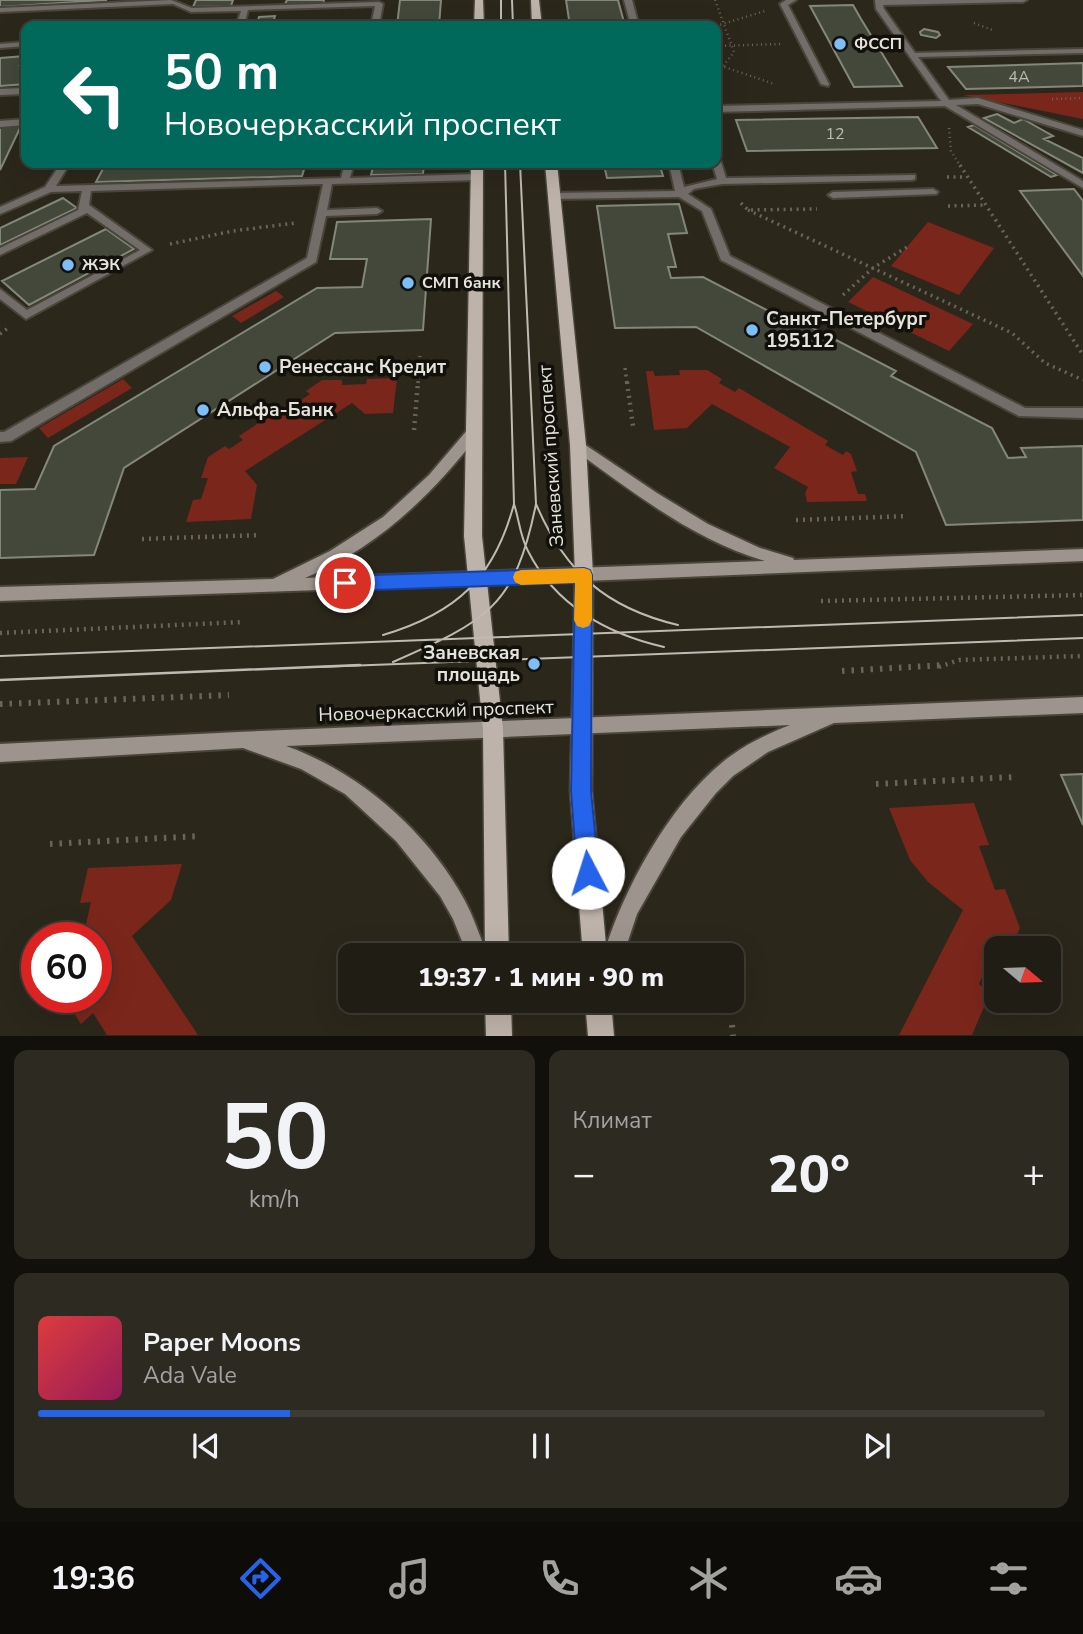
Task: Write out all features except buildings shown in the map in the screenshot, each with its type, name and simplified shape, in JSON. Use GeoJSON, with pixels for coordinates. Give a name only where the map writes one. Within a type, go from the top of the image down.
{"type":"FeatureCollection","features":[{"type":"Feature","properties":{"kind":"main road"},"geometry":{"type":"LineString","coordinates":[[479,0],[479,21]]}},
{"type":"Feature","properties":{"kind":"main road"},"geometry":{"type":"LineString","coordinates":[[535,0],[537,21]]}},
{"type":"Feature","properties":{"kind":"main road"},"geometry":{"type":"LineString","coordinates":[[477,168],[473,536],[493,729],[497,943]]}},
{"type":"Feature","properties":{"kind":"main road","name":"Заневский проспект"},"geometry":{"type":"LineString","coordinates":[[551,168],[578,445],[584,575],[581,791],[594,943]]}},
{"type":"Feature","properties":{"kind":"main road"},"geometry":{"type":"LineString","coordinates":[[264,586],[313,570],[387,521],[422,492],[455,457],[474,431]]}},
{"type":"Feature","properties":{"kind":"main road"},"geometry":{"type":"LineString","coordinates":[[578,445],[669,510],[715,537],[764,556],[806,566]]}},
{"type":"Feature","properties":{"kind":"main road"},"geometry":{"type":"LineString","coordinates":[[0,594],[1083,555]]}},
{"type":"Feature","properties":{"kind":"main road","name":"Новочеркасский проспект"},"geometry":{"type":"LineString","coordinates":[[0,753],[238,740],[1083,705]]}},
{"type":"Feature","properties":{"kind":"main road"},"geometry":{"type":"LineString","coordinates":[[616,943],[618,933],[655,861],[694,807],[728,770],[782,735],[845,714]]}},
{"type":"Feature","properties":{"kind":"main road"},"geometry":{"type":"LineString","coordinates":[[238,740],[283,753],[335,776],[379,810],[420,855],[457,905],[473,943]]}},
{"type":"Feature","properties":{"kind":"main road"},"geometry":{"type":"LineString","coordinates":[[493,1013],[498,1035]]}},
{"type":"Feature","properties":{"kind":"main road"},"geometry":{"type":"LineString","coordinates":[[498,1013],[498,1035]]}},
{"type":"Feature","properties":{"kind":"lane"},"geometry":{"type":"LineString","coordinates":[[628,0],[634,21]]}},
{"type":"Feature","properties":{"kind":"lane"},"geometry":{"type":"LineString","coordinates":[[1023,0],[880,2],[880,9],[947,103],[1083,185]]}},
{"type":"Feature","properties":{"kind":"lane"},"geometry":{"type":"LineString","coordinates":[[0,10],[174,2],[191,10],[271,4],[379,4],[376,21]]}},
{"type":"Feature","properties":{"kind":"lane"},"geometry":{"type":"LineString","coordinates":[[788,2],[804,44],[825,84]]}},
{"type":"Feature","properties":{"kind":"lane"},"geometry":{"type":"LineString","coordinates":[[241,21],[245,8]]}},
{"type":"Feature","properties":{"kind":"lane"},"geometry":{"type":"LineString","coordinates":[[0,46],[21,44]]}},
{"type":"Feature","properties":{"kind":"lane"},"geometry":{"type":"LineString","coordinates":[[912,55],[1083,51]]}},
{"type":"Feature","properties":{"kind":"lane"},"geometry":{"type":"LineString","coordinates":[[0,92],[21,90]]}},
{"type":"Feature","properties":{"kind":"lane"},"geometry":{"type":"LineString","coordinates":[[721,109],[978,101],[1083,133]]}},
{"type":"Feature","properties":{"kind":"lane"},"geometry":{"type":"LineString","coordinates":[[0,124],[21,122]]}},
{"type":"Feature","properties":{"kind":"lane"},"geometry":{"type":"LineString","coordinates":[[49,188],[62,168]]}},
{"type":"Feature","properties":{"kind":"lane"},"geometry":{"type":"LineString","coordinates":[[345,181],[348,168]]}},
{"type":"Feature","properties":{"kind":"lane"},"geometry":{"type":"LineString","coordinates":[[674,168],[681,194]]}},
{"type":"Feature","properties":{"kind":"lane"},"geometry":{"type":"LineString","coordinates":[[718,168],[722,181]]}},
{"type":"Feature","properties":{"kind":"lane"},"geometry":{"type":"LineString","coordinates":[[0,211],[49,188],[477,177]]}},
{"type":"Feature","properties":{"kind":"lane"},"geometry":{"type":"LineString","coordinates":[[681,194],[691,187],[722,181],[912,177]]}},
{"type":"Feature","properties":{"kind":"lane"},"geometry":{"type":"LineString","coordinates":[[864,178],[872,194]]}},
{"type":"Feature","properties":{"kind":"lane"},"geometry":{"type":"LineString","coordinates":[[0,437],[18,430],[312,260],[328,181]]}},
{"type":"Feature","properties":{"kind":"lane"},"geometry":{"type":"LineString","coordinates":[[0,252],[83,212],[87,187]]}},
{"type":"Feature","properties":{"kind":"lane"},"geometry":{"type":"LineString","coordinates":[[833,195],[933,192]]}},
{"type":"Feature","properties":{"kind":"lane"},"geometry":{"type":"LineString","coordinates":[[554,197],[681,194],[706,209],[725,258],[1023,413],[1083,413]]}},
{"type":"Feature","properties":{"kind":"lane"},"geometry":{"type":"LineString","coordinates":[[0,293],[26,315],[147,250],[84,206]]}},
{"type":"Feature","properties":{"kind":"lane"},"geometry":{"type":"LineString","coordinates":[[321,216],[377,211]]}},
{"type":"Feature","properties":{"kind":"path"},"geometry":{"type":"LineString","coordinates":[[715,0],[734,52],[721,68]]}},
{"type":"Feature","properties":{"kind":"path"},"geometry":{"type":"LineString","coordinates":[[721,25],[788,2]]}},
{"type":"Feature","properties":{"kind":"path"},"geometry":{"type":"LineString","coordinates":[[721,46],[804,44]]}},
{"type":"Feature","properties":{"kind":"path"},"geometry":{"type":"LineString","coordinates":[[723,65],[771,83],[812,106]]}},
{"type":"Feature","properties":{"kind":"path"},"geometry":{"type":"LineString","coordinates":[[947,103],[951,150],[1083,355]]}},
{"type":"Feature","properties":{"kind":"path"},"geometry":{"type":"LineString","coordinates":[[748,210],[1012,333],[1045,363],[1083,380]]}},
{"type":"Feature","properties":{"kind":"path"},"geometry":{"type":"LineString","coordinates":[[147,250],[233,231],[321,216]]}},
{"type":"Feature","properties":{"kind":"path"},"geometry":{"type":"LineString","coordinates":[[838,316],[848,307],[837,300],[873,268],[907,247]]}},
{"type":"Feature","properties":{"kind":"path"},"geometry":{"type":"LineString","coordinates":[[414,430],[420,356]]}},
{"type":"Feature","properties":{"kind":"path"},"geometry":{"type":"LineString","coordinates":[[625,368],[633,426]]}},
{"type":"Feature","properties":{"kind":"path"},"geometry":{"type":"LineString","coordinates":[[796,520],[908,516]]}},
{"type":"Feature","properties":{"kind":"path"},"geometry":{"type":"LineString","coordinates":[[142,539],[261,534]]}},
{"type":"Feature","properties":{"kind":"path"},"geometry":{"type":"LineString","coordinates":[[821,601],[1083,595]]}},
{"type":"Feature","properties":{"kind":"path"},"geometry":{"type":"LineString","coordinates":[[0,633],[243,622]]}},
{"type":"Feature","properties":{"kind":"path"},"geometry":{"type":"LineString","coordinates":[[842,671],[938,667],[959,660],[1083,656]]}},
{"type":"Feature","properties":{"kind":"path"},"geometry":{"type":"LineString","coordinates":[[0,704],[229,695]]}},
{"type":"Feature","properties":{"kind":"path"},"geometry":{"type":"LineString","coordinates":[[876,784],[1014,777]]}},
{"type":"Feature","properties":{"kind":"path"},"geometry":{"type":"LineString","coordinates":[[50,844],[201,836]]}},
{"type":"Feature","properties":{"kind":"path"},"geometry":{"type":"LineString","coordinates":[[732,1025],[733,1035]]}},
{"type":"Feature","properties":{"kind":"shaded area"},"geometry":{"type":"Polygon","coordinates":[[[1083,92],[1083,119],[963,95],[1083,92]]]}},
{"type":"Feature","properties":{"kind":"shaded area"},"geometry":{"type":"Polygon","coordinates":[[[928,222],[994,248],[959,295],[891,266],[928,222]]]}},
{"type":"Feature","properties":{"kind":"shaded area"},"geometry":{"type":"Polygon","coordinates":[[[873,277],[973,324],[949,351],[848,302],[873,277]]]}},
{"type":"Feature","properties":{"kind":"shaded area"},"geometry":{"type":"Polygon","coordinates":[[[276,291],[284,297],[241,323],[232,316],[276,291]]]}},
{"type":"Feature","properties":{"kind":"shaded area"},"geometry":{"type":"Polygon","coordinates":[[[679,370],[707,370],[722,379],[719,383],[735,392],[739,388],[828,441],[825,445],[843,455],[846,451],[851,454],[857,471],[851,472],[858,494],[865,494],[867,501],[807,502],[805,493],[808,487],[774,468],[790,447],[712,404],[687,428],[654,430],[646,371],[653,371],[655,376],[680,375],[679,370]]]}},
{"type":"Feature","properties":{"kind":"shaded area"},"geometry":{"type":"Polygon","coordinates":[[[397,378],[393,413],[365,414],[352,403],[245,471],[257,485],[251,519],[186,522],[193,500],[201,499],[208,478],[201,478],[208,457],[225,446],[229,449],[243,440],[239,436],[290,402],[294,405],[310,394],[306,391],[322,380],[342,380],[342,385],[366,384],[367,379],[397,378]]]}},
{"type":"Feature","properties":{"kind":"shaded area"},"geometry":{"type":"Polygon","coordinates":[[[123,379],[132,388],[48,438],[39,428],[123,379]]]}},
{"type":"Feature","properties":{"kind":"shaded area"},"geometry":{"type":"Polygon","coordinates":[[[28,457],[16,484],[0,484],[0,458],[28,457]]]}},
{"type":"Feature","properties":{"kind":"shaded area"},"geometry":{"type":"Polygon","coordinates":[[[974,803],[989,845],[979,846],[995,890],[1005,889],[1020,928],[1016,936],[984,936],[984,973],[979,984],[984,988],[984,1007],[972,1035],[899,1035],[963,910],[928,882],[910,860],[889,808],[974,803]]]}},
{"type":"Feature","properties":{"kind":"shaded area"},"geometry":{"type":"Polygon","coordinates":[[[182,864],[171,900],[132,936],[198,1035],[107,1035],[93,1013],[112,1013],[112,922],[87,922],[91,902],[80,903],[88,868],[182,864]]]}},
{"type":"Feature","properties":{"kind":"shaded area"},"geometry":{"type":"Polygon","coordinates":[[[74,1013],[93,1013],[81,1024],[74,1013]]]}},
{"type":"Feature","properties":{"kind":"tram line"},"geometry":{"type":"LineString","coordinates":[[501,0],[501,21]]}},
{"type":"Feature","properties":{"kind":"tram line"},"geometry":{"type":"LineString","coordinates":[[512,0],[513,21]]}},
{"type":"Feature","properties":{"kind":"tram line"},"geometry":{"type":"LineString","coordinates":[[505,168],[514,504]]}},
{"type":"Feature","properties":{"kind":"tram line"},"geometry":{"type":"LineString","coordinates":[[520,168],[536,504]]}},
{"type":"Feature","properties":{"kind":"tram line"},"geometry":{"type":"LineString","coordinates":[[383,635],[432,616],[469,589],[496,553],[514,504]]}},
{"type":"Feature","properties":{"kind":"tram line"},"geometry":{"type":"LineString","coordinates":[[514,504],[526,545]]}},
{"type":"Feature","properties":{"kind":"tram line"},"geometry":{"type":"LineString","coordinates":[[526,545],[536,504]]}},
{"type":"Feature","properties":{"kind":"tram line"},"geometry":{"type":"LineString","coordinates":[[536,504],[560,549],[591,584],[630,608],[678,625]]}},
{"type":"Feature","properties":{"kind":"tram line"},"geometry":{"type":"LineString","coordinates":[[443,639],[492,607],[506,589],[526,545]]}},
{"type":"Feature","properties":{"kind":"tram line"},"geometry":{"type":"LineString","coordinates":[[526,545],[539,570],[568,602],[619,633]]}},
{"type":"Feature","properties":{"kind":"tram line"},"geometry":{"type":"LineString","coordinates":[[619,633],[1083,615]]}},
{"type":"Feature","properties":{"kind":"tram line"},"geometry":{"type":"LineString","coordinates":[[443,639],[619,633]]}},
{"type":"Feature","properties":{"kind":"tram line"},"geometry":{"type":"LineString","coordinates":[[619,633],[664,647]]}},
{"type":"Feature","properties":{"kind":"tram line"},"geometry":{"type":"LineString","coordinates":[[319,667],[1083,638]]}},
{"type":"Feature","properties":{"kind":"tram line"},"geometry":{"type":"LineString","coordinates":[[0,656],[443,639]]}},
{"type":"Feature","properties":{"kind":"tram line"},"geometry":{"type":"LineString","coordinates":[[393,662],[443,639]]}},
{"type":"Feature","properties":{"kind":"tram line"},"geometry":{"type":"LineString","coordinates":[[0,680],[360,665]]}},
{"type":"Feature","properties":{"kind":"slow traffic"},"geometry":{"type":"LineString","coordinates":[[521,577],[584,575],[583,620]]}},
{"type":"Feature","properties":{"kind":"place","name":"ФССП"},"geometry":{"type":"Point","coordinates":[840,44]}},
{"type":"Feature","properties":{"kind":"place","name":"ЖЭК"},"geometry":{"type":"Point","coordinates":[68,265]}},
{"type":"Feature","properties":{"kind":"place","name":"СМП банк"},"geometry":{"type":"Point","coordinates":[408,283]}},
{"type":"Feature","properties":{"kind":"place","name":"Санкт-Петербург 195112"},"geometry":{"type":"Point","coordinates":[752,330]}},
{"type":"Feature","properties":{"kind":"place","name":"Ренессанс Кредит"},"geometry":{"type":"Point","coordinates":[265,367]}},
{"type":"Feature","properties":{"kind":"place","name":"Альфа-Банк"},"geometry":{"type":"Point","coordinates":[203,410]}},
{"type":"Feature","properties":{"kind":"place","name":"Заневская площадь"},"geometry":{"type":"Point","coordinates":[534,664]}},
{"type":"Feature","properties":{"kind":"route"},"geometry":{"type":"LineString","coordinates":[[345,583],[584,575],[581,791],[588,873]]}}]}
